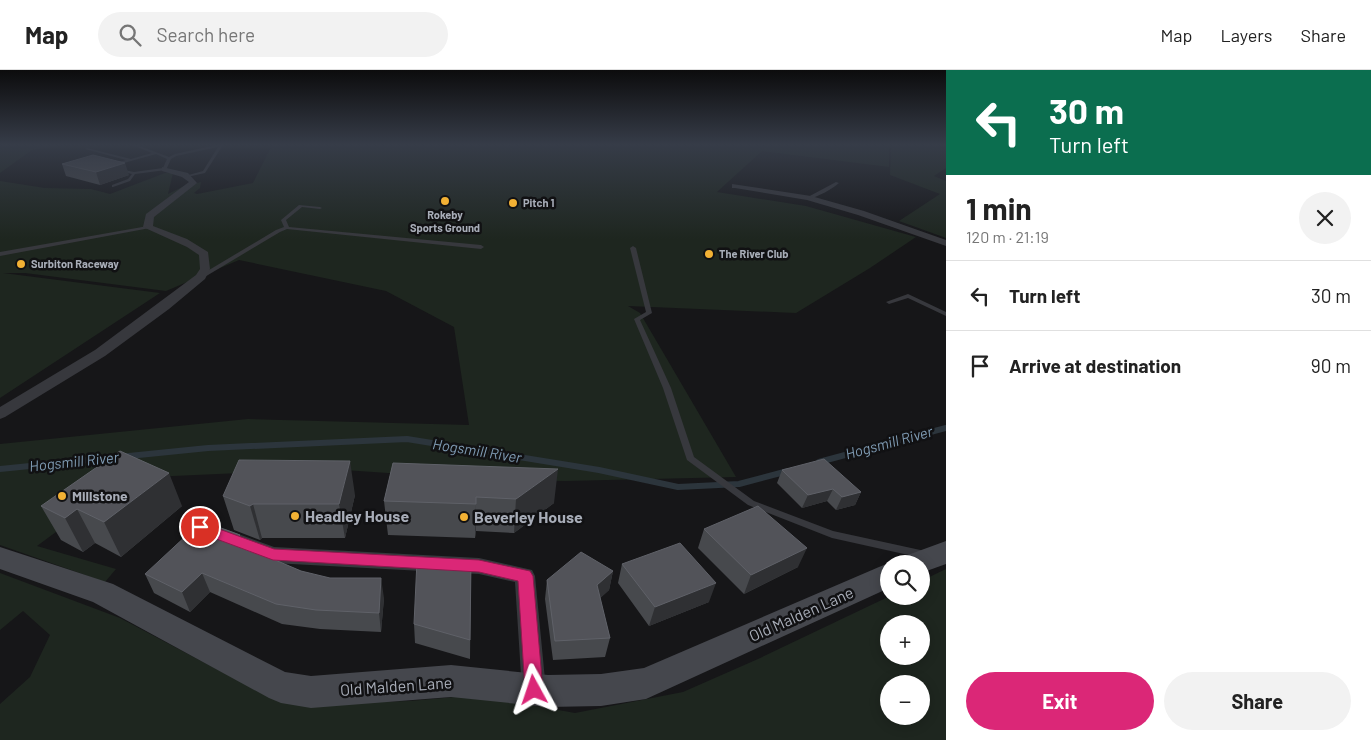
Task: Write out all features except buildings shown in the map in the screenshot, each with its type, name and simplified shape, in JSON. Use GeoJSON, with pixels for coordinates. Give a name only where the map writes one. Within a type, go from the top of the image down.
{"type":"FeatureCollection","features":[{"type":"Feature","properties":{"kind":"main road","name":"Old Malden Lane"},"geometry":{"type":"LineString","coordinates":[[0,558],[103,593],[282,687],[311,692],[451,681],[534,690],[601,690],[646,683],[880,579]]}},
{"type":"Feature","properties":{"kind":"street"},"geometry":{"type":"LineString","coordinates":[[0,414],[100,353],[201,278],[205,269],[204,254],[188,241],[148,227],[149,216],[156,209],[193,183],[187,176]]}},
{"type":"Feature","properties":{"kind":"street"},"geometry":{"type":"LineString","coordinates":[[735,186],[808,198],[861,213],[946,243]]}},
{"type":"Feature","properties":{"kind":"street"},"geometry":{"type":"LineString","coordinates":[[209,530],[273,555],[479,566],[525,576],[534,690]]}},
{"type":"Feature","properties":{"kind":"lane"},"geometry":{"type":"LineString","coordinates":[[113,186],[129,180],[132,176]]}},
{"type":"Feature","properties":{"kind":"lane"},"geometry":{"type":"LineString","coordinates":[[808,198],[837,183]]}},
{"type":"Feature","properties":{"kind":"lane"},"geometry":{"type":"LineString","coordinates":[[287,228],[283,220],[301,206],[320,208]]}},
{"type":"Feature","properties":{"kind":"lane"},"geometry":{"type":"LineString","coordinates":[[0,254],[148,227]]}},
{"type":"Feature","properties":{"kind":"lane"},"geometry":{"type":"LineString","coordinates":[[201,278],[278,231],[287,228],[481,247]]}},
{"type":"Feature","properties":{"kind":"lane"},"geometry":{"type":"LineString","coordinates":[[633,248],[649,313],[637,319],[667,388],[690,458],[751,503],[832,534],[931,558]]}},
{"type":"Feature","properties":{"kind":"lane"},"geometry":{"type":"LineString","coordinates":[[889,302],[908,296],[946,314]]}},
{"type":"Feature","properties":{"kind":"shaded area"},"geometry":{"type":"Polygon","coordinates":[[[156,176],[172,176],[168,194],[184,186],[201,182],[200,188],[194,193],[253,183],[256,176],[734,176],[717,192],[806,206],[916,237],[870,268],[796,313],[628,306],[640,313],[736,477],[565,481],[476,479],[329,469],[129,478],[37,546],[116,569],[105,582],[0,545],[0,444],[248,419],[469,425],[454,327],[386,291],[239,260],[166,291],[25,273],[3,273],[160,293],[0,398],[0,181],[45,188],[91,189],[110,194],[156,176]]]}},
{"type":"Feature","properties":{"kind":"shaded area"},"geometry":{"type":"Polygon","coordinates":[[[893,176],[935,176],[946,181],[946,238],[899,221],[940,194],[893,176]]]}},
{"type":"Feature","properties":{"kind":"shaded area"},"geometry":{"type":"Polygon","coordinates":[[[946,569],[946,740],[0,740],[0,704],[30,677],[50,635],[23,611],[0,630],[0,573],[120,618],[256,690],[309,704],[410,701],[477,695],[575,713],[683,692],[758,659],[880,601],[880,605],[930,605],[930,577],[946,569]]]}},
{"type":"Feature","properties":{"kind":"waterway","name":"Hogsmill River"},"geometry":{"type":"LineString","coordinates":[[819,462],[946,428]]}},
{"type":"Feature","properties":{"kind":"waterway","name":"Hogsmill River"},"geometry":{"type":"LineString","coordinates":[[0,469],[208,448],[407,439],[599,470],[678,487],[739,484],[788,471]]}},
{"type":"Feature","properties":{"kind":"place","name":"Rokeby Sports Ground"},"geometry":{"type":"Point","coordinates":[445,201]}},
{"type":"Feature","properties":{"kind":"place","name":"Pitch 1"},"geometry":{"type":"Point","coordinates":[513,203]}},
{"type":"Feature","properties":{"kind":"place","name":"The River Club"},"geometry":{"type":"Point","coordinates":[709,254]}},
{"type":"Feature","properties":{"kind":"place","name":"Surbiton Raceway"},"geometry":{"type":"Point","coordinates":[21,264]}},
{"type":"Feature","properties":{"kind":"place","name":"Millstone"},"geometry":{"type":"Point","coordinates":[62,496]}},
{"type":"Feature","properties":{"kind":"place","name":"Headley House"},"geometry":{"type":"Point","coordinates":[295,516]}},
{"type":"Feature","properties":{"kind":"place","name":"Beverley House"},"geometry":{"type":"Point","coordinates":[464,517]}},
{"type":"Feature","properties":{"kind":"route"},"geometry":{"type":"LineString","coordinates":[[200,527],[273,555],[479,566],[525,576],[534,690]]}}]}
